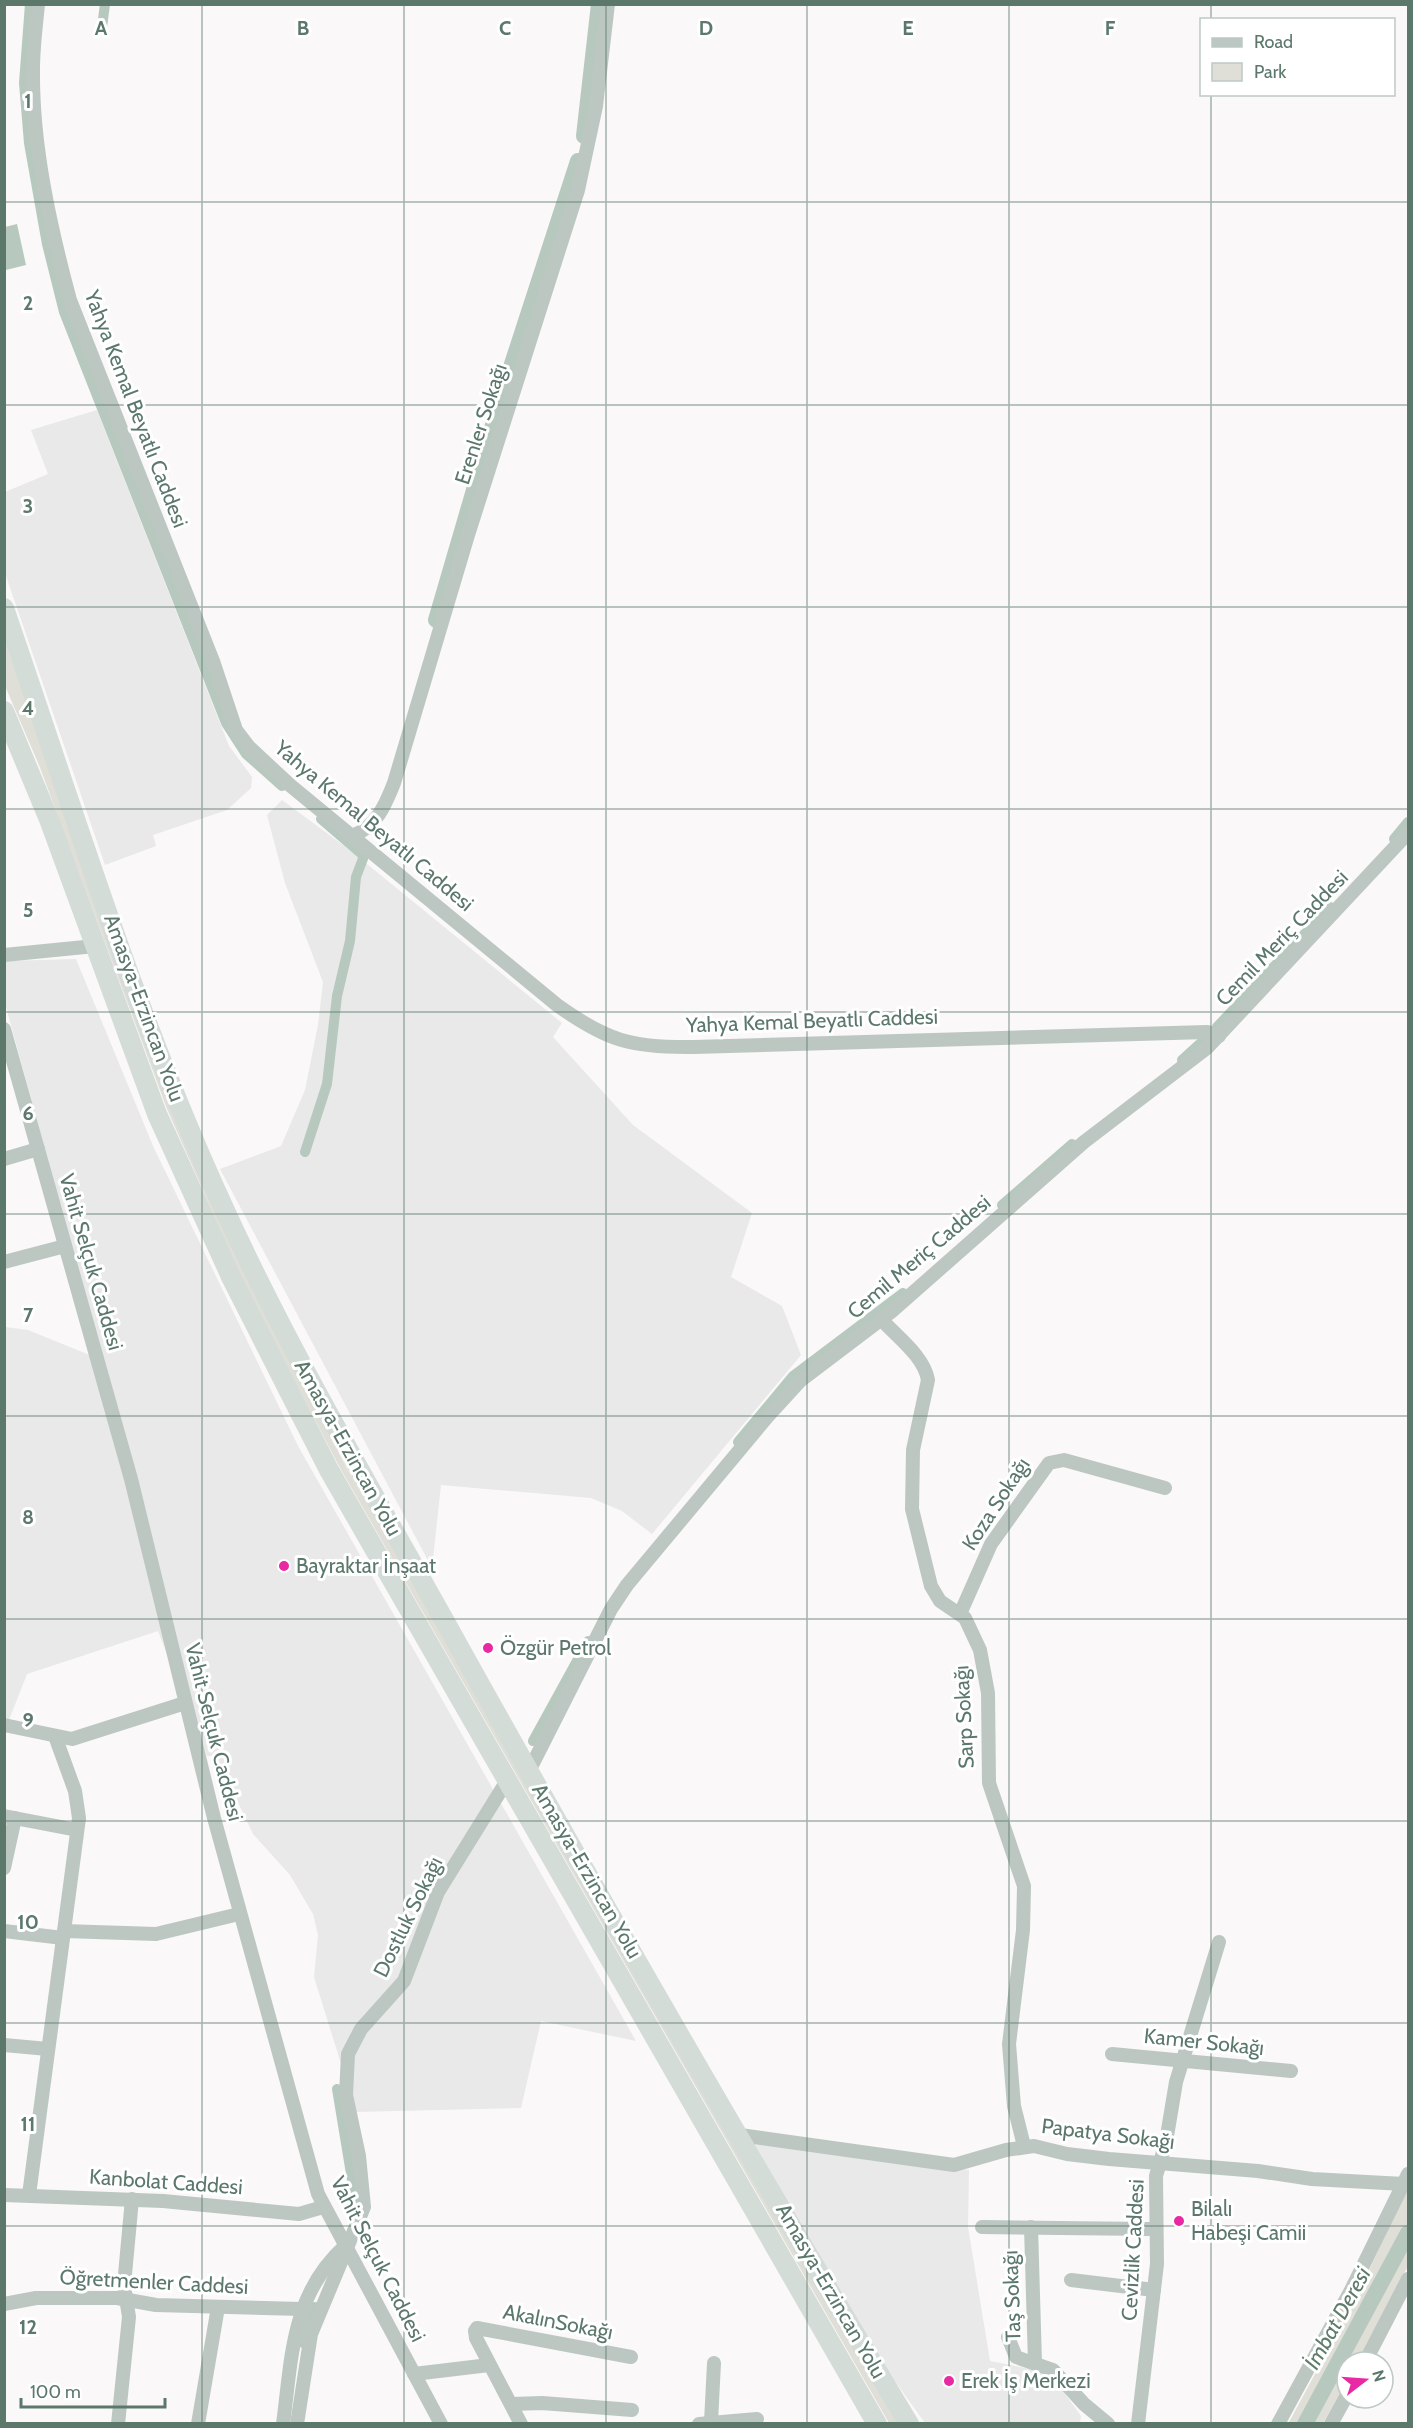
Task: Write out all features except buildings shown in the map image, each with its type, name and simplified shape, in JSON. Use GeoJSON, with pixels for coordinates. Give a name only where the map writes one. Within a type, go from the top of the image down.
{"type":"FeatureCollection","features":[{"type":"Feature","properties":{"kind":"highway","name":"Amasya-Erzincan Yolu"},"geometry":{"type":"LineString","coordinates":[[4,608],[138,996],[219,1199],[262,1290],[332,1424],[529,1771],[909,2424]]}},
{"type":"Feature","properties":{"kind":"highway","name":"Amasya-Erzincan Yolu"},"geometry":{"type":"LineString","coordinates":[[4,711],[50,822],[146,1087],[250,1317],[329,1470],[877,2424]]}},
{"type":"Feature","properties":{"kind":"street","name":"Yahya Kemal Beyatlı Caddesi"},"geometry":{"type":"LineString","coordinates":[[38,4],[33,67],[37,130],[57,246],[75,316],[213,661],[236,730],[249,747],[291,786],[557,1005],[594,1030],[628,1043],[657,1047],[684,1047],[1207,1032],[1219,1036]]}},
{"type":"Feature","properties":{"kind":"street","name":"Erenler Sokağı"},"geometry":{"type":"LineString","coordinates":[[352,836],[364,832],[378,818],[394,783],[468,535],[578,190],[596,106],[608,4]]}},
{"type":"Feature","properties":{"kind":"street","name":"Cemil Meriç Caddesi"},"geometry":{"type":"LineString","coordinates":[[529,1771],[596,1637],[627,1586],[784,1397],[815,1368],[881,1320],[1060,1162],[1120,1113],[1183,1068],[1219,1036],[1293,953],[1383,863],[1408,833]]}},
{"type":"Feature","properties":{"kind":"street"},"geometry":{"type":"LineString","coordinates":[[4,955],[95,946]]}},
{"type":"Feature","properties":{"kind":"street","name":"Vahit Selçuk Caddesi"},"geometry":{"type":"LineString","coordinates":[[4,1029],[131,1479],[239,1914],[323,2207],[346,2245],[441,2424]]}},
{"type":"Feature","properties":{"kind":"street"},"geometry":{"type":"LineString","coordinates":[[4,1159],[38,1149]]}},
{"type":"Feature","properties":{"kind":"street"},"geometry":{"type":"LineString","coordinates":[[4,1262],[65,1246]]}},
{"type":"Feature","properties":{"kind":"street","name":"Sarp Sokağı"},"geometry":{"type":"LineString","coordinates":[[881,1320],[913,1353],[927,1373],[926,1393],[913,1450],[912,1509],[931,1586],[940,1601],[960,1614],[976,1639],[984,1662],[989,1715],[989,1783],[1024,1886],[1023,1930],[1009,2044],[1014,2106],[1024,2146]]}},
{"type":"Feature","properties":{"kind":"street","name":"Koza Sokağı"},"geometry":{"type":"LineString","coordinates":[[960,1614],[991,1544],[1049,1463],[1064,1460],[1165,1488]]}},
{"type":"Feature","properties":{"kind":"street"},"geometry":{"type":"LineString","coordinates":[[4,1725],[72,1739],[185,1703]]}},
{"type":"Feature","properties":{"kind":"street"},"geometry":{"type":"LineString","coordinates":[[29,2195],[77,1830],[78,1801],[55,1736]]}},
{"type":"Feature","properties":{"kind":"street","name":"Dostluk Sokağı"},"geometry":{"type":"LineString","coordinates":[[297,2424],[311,2334],[334,2282],[346,2245],[364,2207],[359,2156],[346,2095],[348,2054],[361,2029],[404,1981],[438,1892],[508,1779]]}},
{"type":"Feature","properties":{"kind":"street"},"geometry":{"type":"LineString","coordinates":[[4,1868],[10,1817],[77,1830]]}},
{"type":"Feature","properties":{"kind":"street"},"geometry":{"type":"LineString","coordinates":[[4,1931],[64,1934],[156,1934],[239,1914]]}},
{"type":"Feature","properties":{"kind":"street","name":"Cevizlik Caddesi"},"geometry":{"type":"LineString","coordinates":[[1138,2424],[1158,2246],[1155,2185],[1166,2142],[1176,2082],[1219,1942]]}},
{"type":"Feature","properties":{"kind":"street"},"geometry":{"type":"LineString","coordinates":[[4,2044],[48,2049]]}},
{"type":"Feature","properties":{"kind":"street","name":"Kamer Sokağı"},"geometry":{"type":"LineString","coordinates":[[1112,2054],[1291,2071]]}},
{"type":"Feature","properties":{"kind":"street","name":"Papatya Sokağı"},"geometry":{"type":"LineString","coordinates":[[740,2135],[954,2165],[1024,2146],[1080,2156],[1312,2179],[1406,2179]]}},
{"type":"Feature","properties":{"kind":"street"},"geometry":{"type":"LineString","coordinates":[[1278,2424],[1351,2290],[1406,2179]]}},
{"type":"Feature","properties":{"kind":"street","name":"Kanbolat Caddesi"},"geometry":{"type":"LineString","coordinates":[[4,2195],[132,2199],[299,2214],[323,2207]]}},
{"type":"Feature","properties":{"kind":"street"},"geometry":{"type":"LineString","coordinates":[[118,2424],[129,2317],[124,2275],[132,2199]]}},
{"type":"Feature","properties":{"kind":"street"},"geometry":{"type":"LineString","coordinates":[[982,2227],[1149,2229]]}},
{"type":"Feature","properties":{"kind":"street","name":"Taş Sokağı"},"geometry":{"type":"LineString","coordinates":[[1031,2227],[1035,2363]]}},
{"type":"Feature","properties":{"kind":"street","name":"Dostluk Sokağı"},"geometry":{"type":"LineString","coordinates":[[283,2424],[292,2340],[302,2309],[327,2265],[346,2245]]}},
{"type":"Feature","properties":{"kind":"street"},"geometry":{"type":"LineString","coordinates":[[1371,2350],[1408,2279]]}},
{"type":"Feature","properties":{"kind":"street"},"geometry":{"type":"LineString","coordinates":[[1071,2280],[1154,2290]]}},
{"type":"Feature","properties":{"kind":"street","name":"Öğretmenler Caddesi"},"geometry":{"type":"LineString","coordinates":[[4,2304],[36,2298],[126,2299],[156,2305],[302,2309]]}},
{"type":"Feature","properties":{"kind":"street"},"geometry":{"type":"LineString","coordinates":[[198,2424],[218,2307]]}},
{"type":"Feature","properties":{"kind":"street","name":"AkalınSokağı"},"geometry":{"type":"LineString","coordinates":[[521,2424],[475,2335],[477,2328],[632,2357]]}},
{"type":"Feature","properties":{"kind":"street"},"geometry":{"type":"LineString","coordinates":[[1008,2337],[1016,2357],[1058,2374],[1084,2404],[1108,2424]]}},
{"type":"Feature","properties":{"kind":"street"},"geometry":{"type":"LineString","coordinates":[[714,2363],[705,2423],[756,2419]]}},
{"type":"Feature","properties":{"kind":"street"},"geometry":{"type":"LineString","coordinates":[[414,2374],[489,2365]]}},
{"type":"Feature","properties":{"kind":"street"},"geometry":{"type":"LineString","coordinates":[[512,2404],[542,2403],[632,2410]]}},
{"type":"Feature","properties":{"kind":"street"},"geometry":{"type":"LineString","coordinates":[[1331,2424],[1339,2410]]}},
{"type":"Feature","properties":{"kind":"shaded area"},"geometry":{"type":"Polygon","coordinates":[[[17,224],[26,265],[6,270],[5,227],[17,224]]]}},
{"type":"Feature","properties":{"kind":"shaded area"},"geometry":{"type":"Polygon","coordinates":[[[97,410],[229,746],[252,777],[251,788],[227,810],[153,835],[156,846],[105,865],[4,570],[5,492],[48,474],[31,430],[97,410]]]}},
{"type":"Feature","properties":{"kind":"shaded area"},"geometry":{"type":"Polygon","coordinates":[[[282,800],[351,851],[562,1023],[553,1037],[633,1125],[752,1213],[731,1277],[782,1306],[801,1355],[652,1534],[622,1511],[591,1498],[441,1485],[432,1568],[220,1169],[281,1146],[305,1090],[318,1025],[323,982],[285,883],[267,815],[282,800]]]}},
{"type":"Feature","properties":{"kind":"shaded area"},"geometry":{"type":"Polygon","coordinates":[[[76,959],[153,1146],[298,1446],[636,2041],[541,2021],[521,2108],[356,2112],[314,1977],[318,1935],[313,1914],[290,1875],[253,1834],[216,1756],[207,1756],[158,1631],[27,1674],[9,1720],[5,1719],[5,1327],[28,1330],[102,1360],[5,1003],[4,961],[76,959]]]}},
{"type":"Feature","properties":{"kind":"shaded area"},"geometry":{"type":"Polygon","coordinates":[[[748,2139],[869,2160],[969,2170],[968,2227],[990,2361],[1050,2373],[1081,2416],[1080,2423],[925,2423],[871,2348],[748,2139]]]}},
{"type":"Feature","properties":{"kind":"green space"},"geometry":{"type":"Polygon","coordinates":[[[4,639],[105,927],[281,1345],[346,1467],[900,2423],[889,2423],[340,1468],[246,1288],[167,1109],[39,765],[5,686],[4,639]]]}},
{"type":"Feature","properties":{"kind":"green space"},"geometry":{"type":"Polygon","coordinates":[[[1408,2187],[1408,2266],[1364,2350],[1335,2350],[1335,2402],[1323,2423],[1288,2424],[1355,2300],[1408,2187]]]}},
{"type":"Feature","properties":{"kind":"waterway"},"geometry":{"type":"LineString","coordinates":[[30,4],[24,83],[29,143],[47,244],[64,312],[226,723],[246,754],[282,786]]}},
{"type":"Feature","properties":{"kind":"waterway"},"geometry":{"type":"LineString","coordinates":[[102,27],[105,4]]}},
{"type":"Feature","properties":{"kind":"waterway"},"geometry":{"type":"LineString","coordinates":[[584,136],[599,4]]}},
{"type":"Feature","properties":{"kind":"waterway"},"geometry":{"type":"LineString","coordinates":[[436,620],[500,401],[578,161]]}},
{"type":"Feature","properties":{"kind":"waterway"},"geometry":{"type":"LineString","coordinates":[[305,1152],[327,1084],[337,996],[350,941],[356,877],[364,856],[321,819]]}},
{"type":"Feature","properties":{"kind":"waterway"},"geometry":{"type":"LineString","coordinates":[[1394,839],[1408,822]]}},
{"type":"Feature","properties":{"kind":"waterway"},"geometry":{"type":"LineString","coordinates":[[1217,1027],[1330,907]]}},
{"type":"Feature","properties":{"kind":"waterway"},"geometry":{"type":"LineString","coordinates":[[1182,1060],[1204,1040]]}},
{"type":"Feature","properties":{"kind":"waterway"},"geometry":{"type":"LineString","coordinates":[[1002,1205],[1072,1144]]}},
{"type":"Feature","properties":{"kind":"waterway"},"geometry":{"type":"LineString","coordinates":[[738,1442],[793,1376],[903,1293]]}},
{"type":"Feature","properties":{"kind":"waterway"},"geometry":{"type":"LineString","coordinates":[[533,1741],[588,1641]]}},
{"type":"Feature","properties":{"kind":"waterway"},"geometry":{"type":"LineString","coordinates":[[337,2089],[356,2204]]}},
{"type":"Feature","properties":{"kind":"waterway","name":"İmbat Deresi"},"geometry":{"type":"LineString","coordinates":[[1305,2424],[1408,2233]]}},
{"type":"Feature","properties":{"kind":"waterway"},"geometry":{"type":"LineString","coordinates":[[303,2343],[305,2329],[315,2307]]}},
{"type":"Feature","properties":{"kind":"place","name":"Bayraktar İnşaat"},"geometry":{"type":"Point","coordinates":[284,1566]}},
{"type":"Feature","properties":{"kind":"place","name":"Özgür Petrol"},"geometry":{"type":"Point","coordinates":[488,1648]}},
{"type":"Feature","properties":{"kind":"place","name":"Bilalı Habeşi Camii"},"geometry":{"type":"Point","coordinates":[1179,2221]}},
{"type":"Feature","properties":{"kind":"place","name":"Erek İş Merkezi"},"geometry":{"type":"Point","coordinates":[949,2381]}}]}
